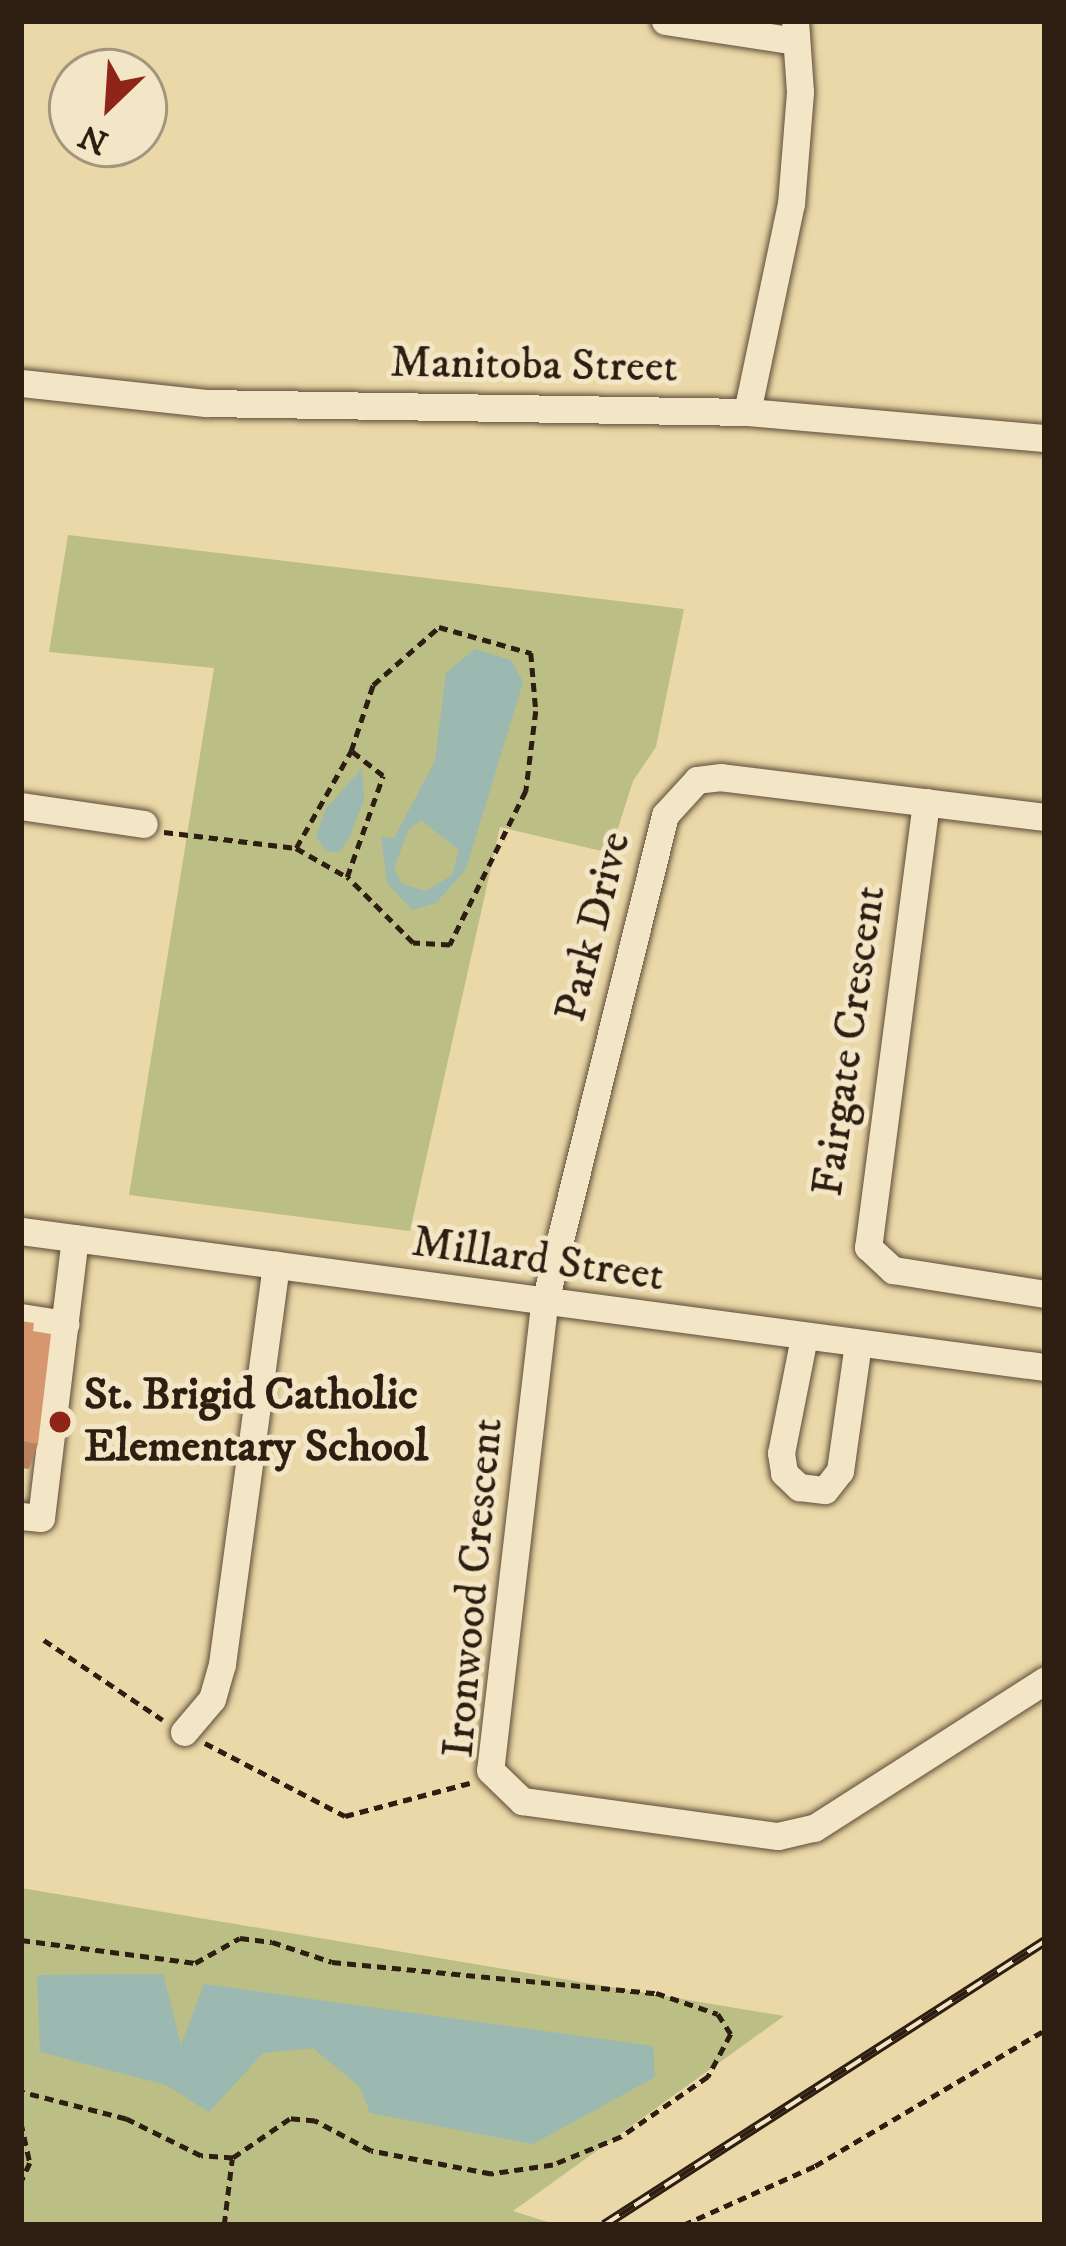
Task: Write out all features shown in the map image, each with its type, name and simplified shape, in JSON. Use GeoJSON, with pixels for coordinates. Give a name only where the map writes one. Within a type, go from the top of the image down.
{"type":"FeatureCollection","features":[{"type":"Feature","properties":{"kind":"street"},"geometry":{"type":"LineString","coordinates":[[665,21],[795,31],[791,204],[748,412]]}},
{"type":"Feature","properties":{"kind":"street","name":"Manitoba Street"},"geometry":{"type":"LineString","coordinates":[[21,382],[206,403],[748,412],[1045,438]]}},
{"type":"Feature","properties":{"kind":"street","name":"Park Drive"},"geometry":{"type":"LineString","coordinates":[[544,1305],[665,815],[678,796],[697,780],[721,777],[1045,817]]}},
{"type":"Feature","properties":{"kind":"street","name":"Fairgate Crescent"},"geometry":{"type":"LineString","coordinates":[[926,802],[868,1246],[893,1270],[1045,1294]]}},
{"type":"Feature","properties":{"kind":"street"},"geometry":{"type":"LineString","coordinates":[[21,806],[144,824]]}},
{"type":"Feature","properties":{"kind":"street","name":"Millard Street"},"geometry":{"type":"LineString","coordinates":[[21,1232],[544,1305],[1045,1367]]}},
{"type":"Feature","properties":{"kind":"street"},"geometry":{"type":"LineString","coordinates":[[21,1516],[41,1518],[75,1238]]}},
{"type":"Feature","properties":{"kind":"street"},"geometry":{"type":"LineString","coordinates":[[184,1732],[212,1699],[222,1664],[276,1264]]}},
{"type":"Feature","properties":{"kind":"street","name":"Ironwood Crescent"},"geometry":{"type":"LineString","coordinates":[[544,1305],[490,1770],[522,1801],[778,1835],[814,1828],[1045,1680]]}},
{"type":"Feature","properties":{"kind":"street"},"geometry":{"type":"LineString","coordinates":[[21,1317],[65,1324]]}},
{"type":"Feature","properties":{"kind":"street"},"geometry":{"type":"LineString","coordinates":[[804,1337],[781,1454],[784,1473],[799,1487],[825,1490],[840,1471],[858,1343]]}},
{"type":"Feature","properties":{"kind":"path"},"geometry":{"type":"LineString","coordinates":[[144,824],[184,839],[296,848],[347,877],[413,943],[450,945],[526,791],[536,711],[530,653],[439,627],[373,685],[351,751],[296,848]]}},
{"type":"Feature","properties":{"kind":"path"},"geometry":{"type":"LineString","coordinates":[[347,877],[382,776],[351,751]]}},
{"type":"Feature","properties":{"kind":"path"},"geometry":{"type":"LineString","coordinates":[[44,1640],[184,1732],[345,1816],[455,1792],[490,1770]]}},
{"type":"Feature","properties":{"kind":"path"},"geometry":{"type":"LineString","coordinates":[[21,1940],[194,1964],[240,1938],[272,1942],[332,1962],[656,1994],[718,2014],[731,2034],[719,2065],[621,2137],[536,2170],[491,2174],[371,2152],[315,2121],[290,2119],[233,2158],[201,2156],[126,2120],[21,2092]]}},
{"type":"Feature","properties":{"kind":"path"},"geometry":{"type":"LineString","coordinates":[[683,2225],[814,2166],[1045,2030]]}},
{"type":"Feature","properties":{"kind":"path"},"geometry":{"type":"LineString","coordinates":[[21,2122],[30,2163],[21,2182]]}},
{"type":"Feature","properties":{"kind":"path"},"geometry":{"type":"LineString","coordinates":[[224,2225],[233,2158]]}},
{"type":"Feature","properties":{"kind":"green space"},"geometry":{"type":"Polygon","coordinates":[[[68,535],[684,609],[656,747],[633,781],[610,853],[500,827],[410,1231],[129,1195],[214,668],[49,652],[68,535]]]}},
{"type":"Feature","properties":{"kind":"green space"},"geometry":{"type":"Polygon","coordinates":[[[21,1888],[784,2016],[513,2211],[557,2225],[21,2225],[21,1888]]]}},
{"type":"Feature","properties":{"kind":"water"},"geometry":{"type":"Polygon","coordinates":[[[475,649],[511,660],[523,682],[466,869],[436,903],[412,910],[387,883],[381,837],[394,838],[435,761],[446,673],[475,649]],[[421,820],[408,830],[394,869],[402,884],[426,891],[452,875],[459,850],[421,820]]]}},
{"type":"Feature","properties":{"kind":"water"},"geometry":{"type":"Polygon","coordinates":[[[362,768],[364,800],[349,838],[339,852],[326,851],[316,837],[325,810],[362,768]]]}},
{"type":"Feature","properties":{"kind":"water"},"geometry":{"type":"Polygon","coordinates":[[[163,1974],[181,2045],[204,1984],[653,2046],[655,2077],[533,2144],[370,2113],[360,2087],[313,2048],[263,2053],[209,2112],[166,2085],[40,2052],[37,1975],[163,1974]]]}},
{"type":"Feature","properties":{"kind":"building"},"geometry":{"type":"Polygon","coordinates":[[[21,1321],[34,1323],[33,1331],[51,1334],[38,1444],[21,1441],[21,1321]]]}},
{"type":"Feature","properties":{"kind":"railway"},"geometry":{"type":"LineString","coordinates":[[604,2225],[1045,1941]]}},
{"type":"Feature","properties":{"kind":"place","name":"St. Brigid Catholic Elementary School"},"geometry":{"type":"Point","coordinates":[60,1422]}}]}
